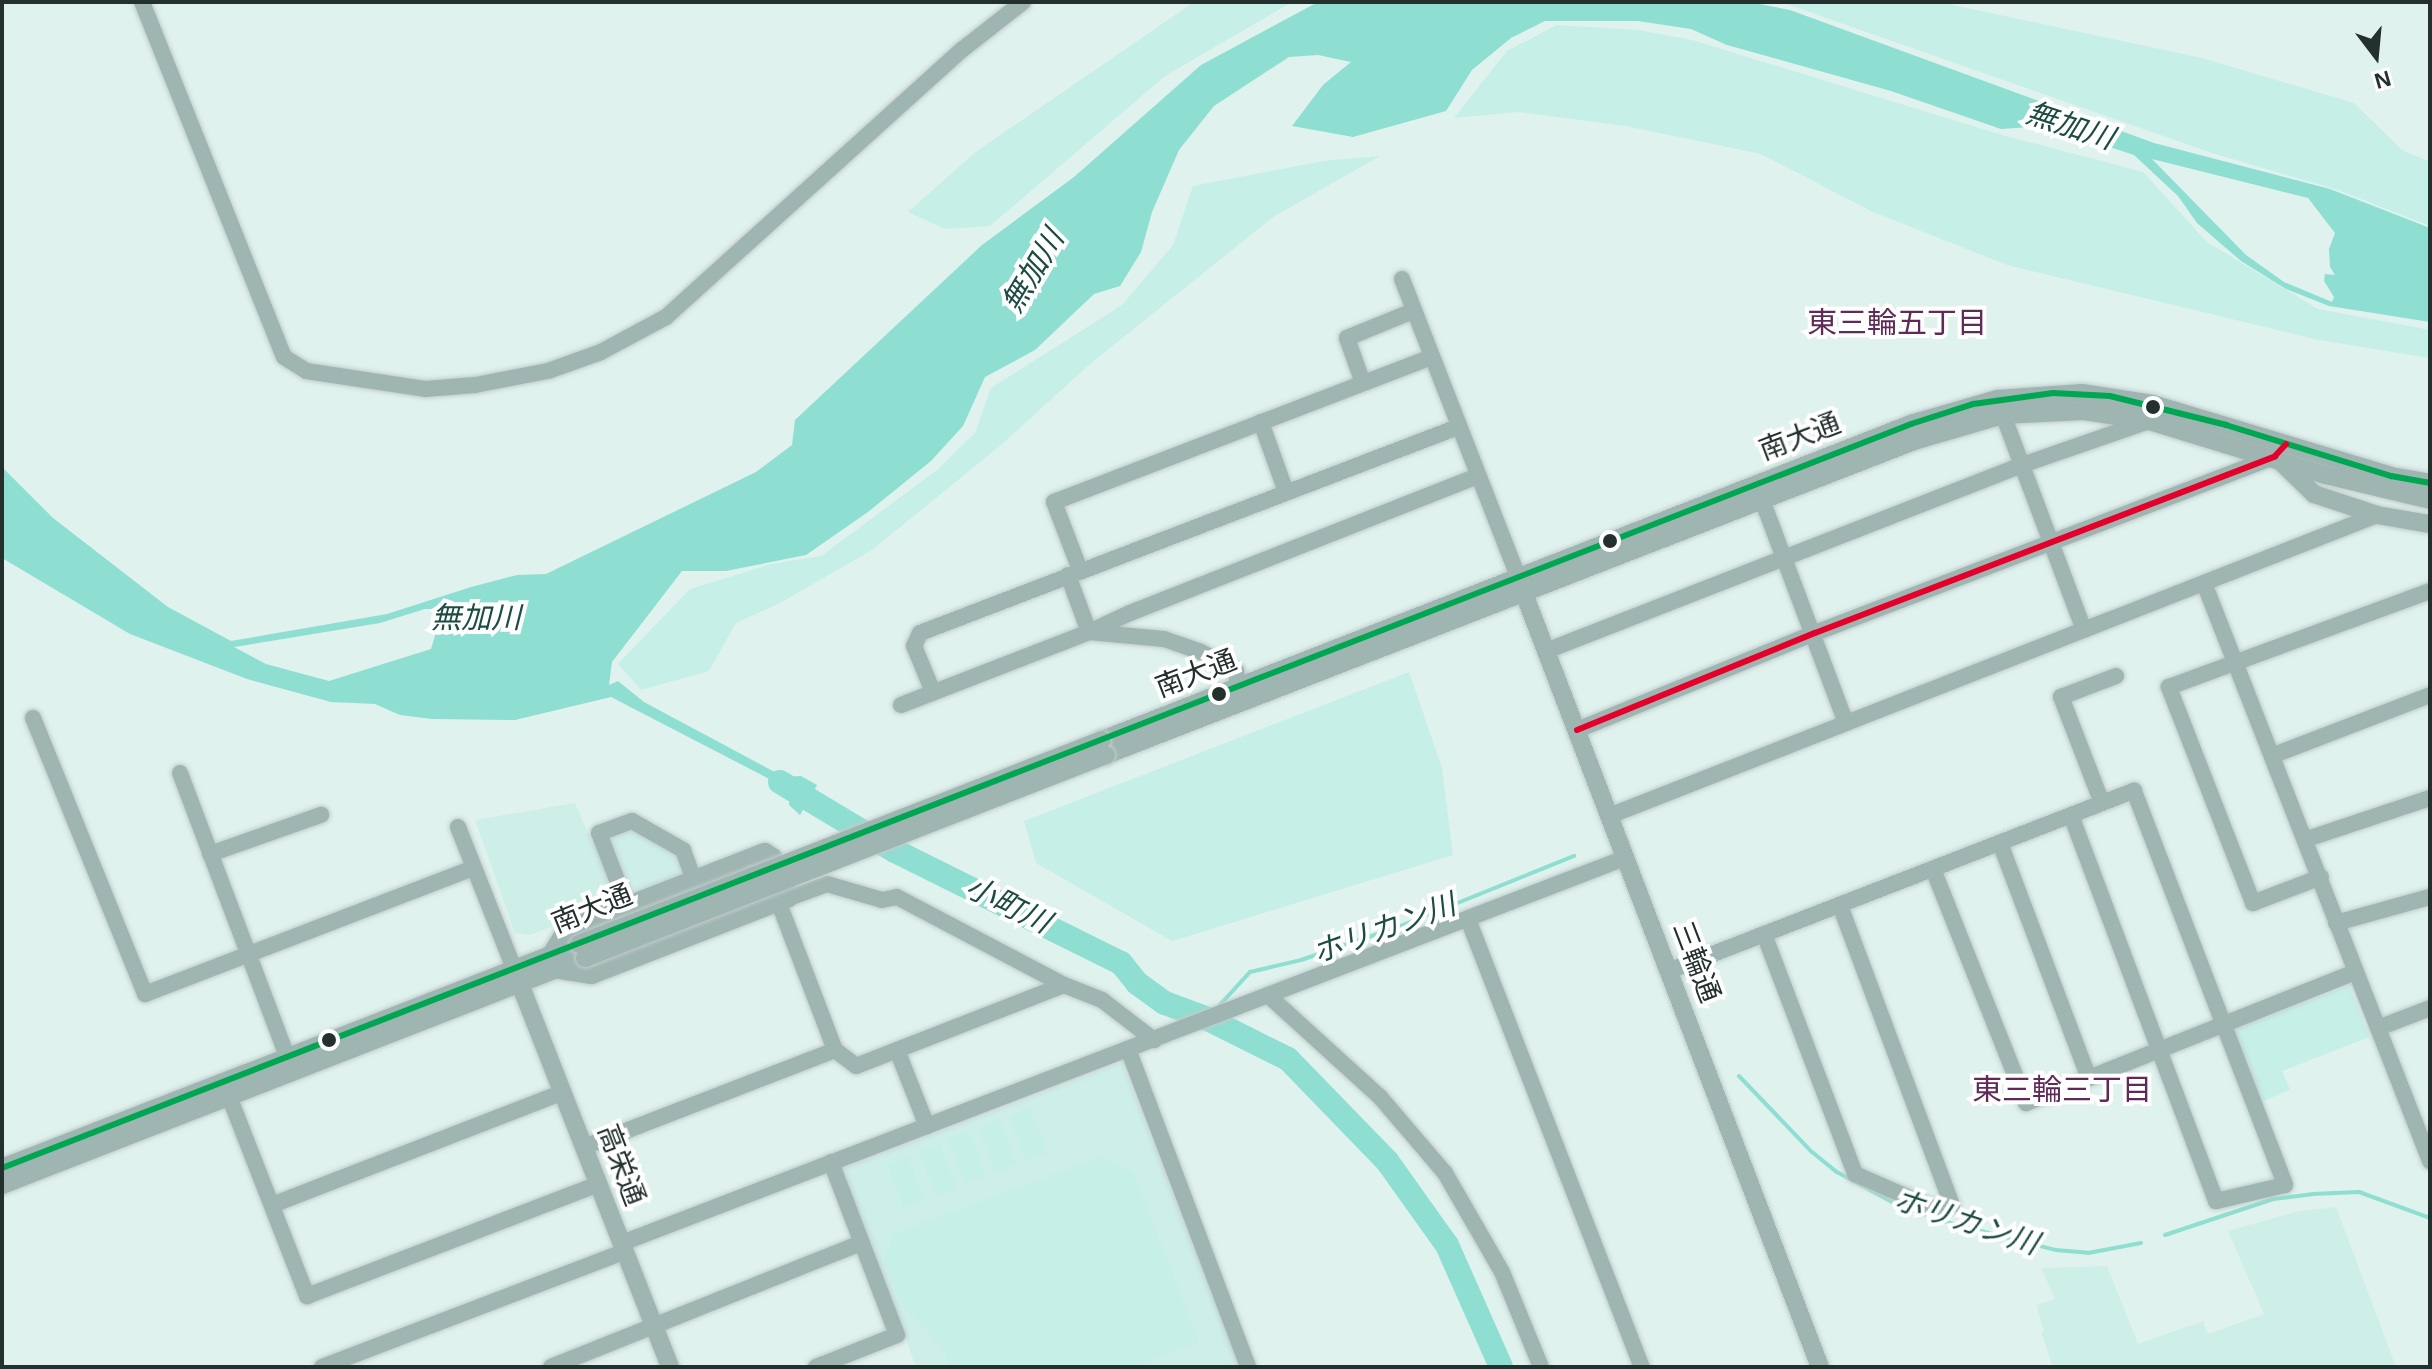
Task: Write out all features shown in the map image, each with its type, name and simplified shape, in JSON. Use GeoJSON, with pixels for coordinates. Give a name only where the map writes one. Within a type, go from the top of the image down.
{"type":"FeatureCollection","features":[{"type":"Feature","properties":{"kind":"street"},"geometry":{"type":"LineString","coordinates":[[142,2],[284,357],[306,371],[425,389],[475,385],[548,371],[601,352],[666,317],[963,49],[1023,2]]}},
{"type":"Feature","properties":{"kind":"street"},"geometry":{"type":"LineString","coordinates":[[1402,279],[1430,358],[1521,585]]}},
{"type":"Feature","properties":{"kind":"street"},"geometry":{"type":"LineString","coordinates":[[1363,383],[1347,338],[1413,311]]}},
{"type":"Feature","properties":{"kind":"street"},"geometry":{"type":"LineString","coordinates":[[1089,632],[1054,502],[1430,358]]}},
{"type":"Feature","properties":{"kind":"street","name":"南大通"},"geometry":{"type":"LineString","coordinates":[[2,1168],[553,963],[1759,492],[1917,440],[2000,407],[2053,393],[2110,396],[2153,404],[2280,450],[2339,479],[2430,500]]}},
{"type":"Feature","properties":{"kind":"street"},"geometry":{"type":"LineString","coordinates":[[2000,407],[2084,630]]}},
{"type":"Feature","properties":{"kind":"street","name":"南大通"},"geometry":{"type":"LineString","coordinates":[[2000,407],[2084,411],[2149,421],[2430,483]]}},
{"type":"Feature","properties":{"kind":"street"},"geometry":{"type":"LineString","coordinates":[[1546,651],[2022,465],[2149,421]]}},
{"type":"Feature","properties":{"kind":"street"},"geometry":{"type":"LineString","coordinates":[[1261,422],[1286,492]]}},
{"type":"Feature","properties":{"kind":"street"},"geometry":{"type":"LineString","coordinates":[[933,692],[914,646],[920,633],[1458,427]]}},
{"type":"Feature","properties":{"kind":"street"},"geometry":{"type":"LineString","coordinates":[[1577,730],[2280,450],[2314,494],[2377,515],[2430,524]]}},
{"type":"Feature","properties":{"kind":"street"},"geometry":{"type":"LineString","coordinates":[[901,705],[1477,476]]}},
{"type":"Feature","properties":{"kind":"street"},"geometry":{"type":"LineString","coordinates":[[1759,492],[1815,633],[1846,723]]}},
{"type":"Feature","properties":{"kind":"street"},"geometry":{"type":"LineString","coordinates":[[1609,816],[2377,515]]}},
{"type":"Feature","properties":{"kind":"street"},"geometry":{"type":"LineString","coordinates":[[2204,583],[2307,839],[2336,923],[2430,1161]]}},
{"type":"Feature","properties":{"kind":"street","name":"三輪通"},"geometry":{"type":"LineString","coordinates":[[1521,585],[1820,1367]]}},
{"type":"Feature","properties":{"kind":"street"},"geometry":{"type":"LineString","coordinates":[[2321,877],[2253,903],[2169,687],[2430,591]]}},
{"type":"Feature","properties":{"kind":"street"},"geometry":{"type":"LineString","coordinates":[[1089,632],[1164,639],[1201,652],[1236,671],[1239,696]]}},
{"type":"Feature","properties":{"kind":"street"},"geometry":{"type":"LineString","coordinates":[[2102,803],[2061,697],[2116,676]]}},
{"type":"Feature","properties":{"kind":"street"},"geometry":{"type":"LineString","coordinates":[[2274,755],[2430,695]]}},
{"type":"Feature","properties":{"kind":"street"},"geometry":{"type":"LineString","coordinates":[[33,718],[145,994],[474,868]]}},
{"type":"Feature","properties":{"kind":"street"},"geometry":{"type":"LineString","coordinates":[[180,773],[290,1063]]}},
{"type":"Feature","properties":{"kind":"street"},"geometry":{"type":"LineString","coordinates":[[1669,971],[2134,791],[2285,1185],[2216,1201],[2071,816]]}},
{"type":"Feature","properties":{"kind":"street"},"geometry":{"type":"LineString","coordinates":[[2307,839],[2430,798]]}},
{"type":"Feature","properties":{"kind":"street"},"geometry":{"type":"LineString","coordinates":[[210,854],[321,815]]}},
{"type":"Feature","properties":{"kind":"street"},"geometry":{"type":"LineString","coordinates":[[627,906],[599,833],[632,821],[683,850],[694,880]]}},
{"type":"Feature","properties":{"kind":"street"},"geometry":{"type":"LineString","coordinates":[[458,827],[518,976]]}},
{"type":"Feature","properties":{"kind":"street"},"geometry":{"type":"LineString","coordinates":[[2000,843],[2089,1078]]}},
{"type":"Feature","properties":{"kind":"street"},"geometry":{"type":"LineString","coordinates":[[1064,985],[856,1066],[835,1050],[784,900],[773,857],[765,852],[567,929],[553,963],[591,975],[784,900],[827,884],[882,900],[897,897],[1064,985],[1102,1000],[1160,1038]]}},
{"type":"Feature","properties":{"kind":"street"},"geometry":{"type":"LineString","coordinates":[[322,1367],[344,1363],[831,1162],[1262,1000],[1625,858]]}},
{"type":"Feature","properties":{"kind":"street"},"geometry":{"type":"LineString","coordinates":[[1933,869],[2026,1103],[2356,972]]}},
{"type":"Feature","properties":{"kind":"street"},"geometry":{"type":"LineString","coordinates":[[2336,923],[2430,897]]}},
{"type":"Feature","properties":{"kind":"street"},"geometry":{"type":"LineString","coordinates":[[1764,934],[1855,1174],[1933,1208],[1952,1205],[1840,905]]}},
{"type":"Feature","properties":{"kind":"street"},"geometry":{"type":"LineString","coordinates":[[1468,919],[1642,1367]]}},
{"type":"Feature","properties":{"kind":"street","name":"高栄通"},"geometry":{"type":"LineString","coordinates":[[518,976],[670,1367]]}},
{"type":"Feature","properties":{"kind":"street"},"geometry":{"type":"LineString","coordinates":[[1262,1000],[1380,1097],[1445,1173],[1502,1272],[1541,1367]]}},
{"type":"Feature","properties":{"kind":"street"},"geometry":{"type":"LineString","coordinates":[[2378,1028],[2430,1008]]}},
{"type":"Feature","properties":{"kind":"street"},"geometry":{"type":"LineString","coordinates":[[1128,1049],[1248,1367]]}},
{"type":"Feature","properties":{"kind":"street"},"geometry":{"type":"LineString","coordinates":[[584,1147],[835,1050]]}},
{"type":"Feature","properties":{"kind":"street"},"geometry":{"type":"LineString","coordinates":[[897,1050],[927,1126]]}},
{"type":"Feature","properties":{"kind":"street","name":"南大通"},"geometry":{"type":"LineString","coordinates":[[2,1185],[229,1096],[290,1063]]}},
{"type":"Feature","properties":{"kind":"street"},"geometry":{"type":"LineString","coordinates":[[272,1205],[563,1092]]}},
{"type":"Feature","properties":{"kind":"street"},"geometry":{"type":"LineString","coordinates":[[229,1096],[307,1296],[599,1184]]}},
{"type":"Feature","properties":{"kind":"street"},"geometry":{"type":"LineString","coordinates":[[816,1367],[897,1335],[831,1162]]}},
{"type":"Feature","properties":{"kind":"street"},"geometry":{"type":"LineString","coordinates":[[551,1367],[861,1243]]}},
{"type":"Feature","properties":{"kind":"shaded area"},"geometry":{"type":"Polygon","coordinates":[[[1194,2],[1292,2],[1165,76],[990,226],[945,229],[908,212],[977,151],[1194,2]]]}},
{"type":"Feature","properties":{"kind":"shaded area"},"geometry":{"type":"Polygon","coordinates":[[[1781,2],[1939,2],[2202,58],[2354,103],[2402,150],[2430,162],[2430,226],[2338,190],[2212,153],[1781,2]]]}},
{"type":"Feature","properties":{"kind":"shaded area"},"geometry":{"type":"Polygon","coordinates":[[[1557,25],[1638,30],[1692,40],[2002,135],[2143,172],[2207,242],[2318,309],[2430,330],[2430,358],[2319,340],[2007,265],[1871,211],[1761,154],[1626,126],[1518,112],[1454,118],[1507,51],[1557,25]]]}},
{"type":"Feature","properties":{"kind":"shaded area"},"geometry":{"type":"Polygon","coordinates":[[[1380,156],[1273,217],[1090,364],[1001,445],[872,550],[780,603],[736,623],[709,671],[641,690],[618,664],[690,589],[771,564],[821,556],[937,470],[975,433],[991,388],[1122,305],[1173,245],[1193,186],[1323,161],[1380,156]]]}},
{"type":"Feature","properties":{"kind":"shaded area"},"geometry":{"type":"Polygon","coordinates":[[[1409,672],[1442,768],[1453,855],[1172,941],[1036,863],[1024,821],[1409,672]]]}},
{"type":"Feature","properties":{"kind":"shaded area"},"geometry":{"type":"Polygon","coordinates":[[[575,803],[591,840],[633,825],[680,853],[689,876],[530,935],[515,933],[475,820],[575,803]]]}},
{"type":"Feature","properties":{"kind":"shaded area"},"geometry":{"type":"Polygon","coordinates":[[[2349,986],[2369,1037],[2282,1071],[2290,1090],[2258,1103],[2230,1031],[2349,986]]]}},
{"type":"Feature","properties":{"kind":"shaded area"},"geometry":{"type":"Polygon","coordinates":[[[1122,1063],[1240,1367],[916,1367],[843,1169],[1122,1063]]]}},
{"type":"Feature","properties":{"kind":"shaded area"},"geometry":{"type":"Polygon","coordinates":[[[1030,1109],[1047,1153],[1026,1161],[1009,1117],[1030,1109]]]}},
{"type":"Feature","properties":{"kind":"shaded area"},"geometry":{"type":"Polygon","coordinates":[[[999,1120],[1017,1164],[996,1173],[979,1129],[999,1120]]]}},
{"type":"Feature","properties":{"kind":"shaded area"},"geometry":{"type":"Polygon","coordinates":[[[969,1132],[986,1176],[965,1184],[948,1140],[969,1132]]]}},
{"type":"Feature","properties":{"kind":"shaded area"},"geometry":{"type":"Polygon","coordinates":[[[940,1144],[957,1188],[936,1196],[919,1152],[940,1144]]]}},
{"type":"Feature","properties":{"kind":"shaded area"},"geometry":{"type":"Polygon","coordinates":[[[907,1156],[925,1200],[904,1208],[887,1164],[907,1156]]]}},
{"type":"Feature","properties":{"kind":"shaded area"},"geometry":{"type":"Polygon","coordinates":[[[1101,1157],[1133,1171],[1199,1342],[1135,1367],[950,1367],[943,1348],[904,1307],[884,1262],[893,1234],[1101,1157]]]}},
{"type":"Feature","properties":{"kind":"shaded area"},"geometry":{"type":"Polygon","coordinates":[[[2336,1207],[2396,1367],[2053,1367],[2036,1305],[2055,1299],[2041,1268],[2107,1266],[2138,1344],[2203,1321],[2208,1334],[2264,1314],[2228,1231],[2299,1211],[2336,1207]]]}},
{"type":"Feature","properties":{"kind":"water","name":"無加川"},"geometry":{"type":"Polygon","coordinates":[[[1318,2],[1749,2],[1790,10],[2154,143],[2330,189],[2430,228],[2430,322],[2329,306],[2286,289],[2241,261],[2197,223],[2178,196],[2134,155],[2046,126],[2001,129],[1891,91],[1727,45],[1691,29],[1638,21],[1545,21],[1511,38],[1472,70],[1446,111],[1353,137],[1292,126],[1323,85],[1351,62],[1318,55],[1289,57],[1214,106],[1179,150],[1152,212],[1141,252],[1120,286],[1094,294],[1035,350],[985,377],[963,426],[931,461],[868,512],[806,555],[726,571],[682,571],[612,662],[609,685],[618,681],[644,702],[784,777],[801,776],[817,785],[800,815],[789,805],[790,794],[783,786],[611,697],[515,720],[432,719],[400,715],[375,704],[331,702],[247,679],[130,634],[2,558],[2,467],[53,518],[168,607],[231,641],[387,614],[517,575],[546,574],[756,472],[792,445],[795,420],[982,245],[1074,177],[1201,65],[1318,2]],[[2152,159],[2246,255],[2284,282],[2332,302],[2334,297],[2324,281],[2325,274],[2335,275],[2330,267],[2329,249],[2335,233],[2308,198],[2152,159]],[[425,609],[380,623],[234,647],[266,664],[329,681],[431,649],[443,609],[425,609]]]}},
{"type":"Feature","properties":{"kind":"waterway","name":"小町川"},"geometry":{"type":"LineString","coordinates":[[780,782],[895,851],[1121,963],[1137,983],[1165,1003],[1208,1019],[1288,1059],[1387,1161],[1447,1245],[1501,1367]]}},
{"type":"Feature","properties":{"kind":"waterway","name":"ホリカン川"},"geometry":{"type":"LineString","coordinates":[[1217,1008],[1250,972],[1301,960],[1398,927],[1574,856]]}},
{"type":"Feature","properties":{"kind":"waterway","name":"ホリカン川"},"geometry":{"type":"LineString","coordinates":[[1739,1076],[1812,1152],[1837,1172],[1894,1203],[1938,1220],[2056,1250],[2088,1253],[2141,1243]]}},
{"type":"Feature","properties":{"kind":"waterway","name":"ホリカン川"},"geometry":{"type":"LineString","coordinates":[[2165,1235],[2273,1199],[2312,1194],[2359,1192],[2430,1218]]}},
{"type":"Feature","properties":{"kind":"transit line"},"geometry":{"type":"LineString","coordinates":[[2,1168],[1911,424],[1973,404],[2053,393],[2110,396],[2226,425],[2391,476],[2430,483]]}},
{"type":"Feature","properties":{"kind":"transit line"},"geometry":{"type":"LineString","coordinates":[[1577,730],[1815,633],[2275,456],[2286,444]]}},
{"type":"Feature","properties":{"kind":"district","name":"東三輪五丁目"},"geometry":{"type":"Point","coordinates":[1897,323]}},
{"type":"Feature","properties":{"kind":"district","name":"東三輪三丁目"},"geometry":{"type":"Point","coordinates":[2062,1090]}}]}
